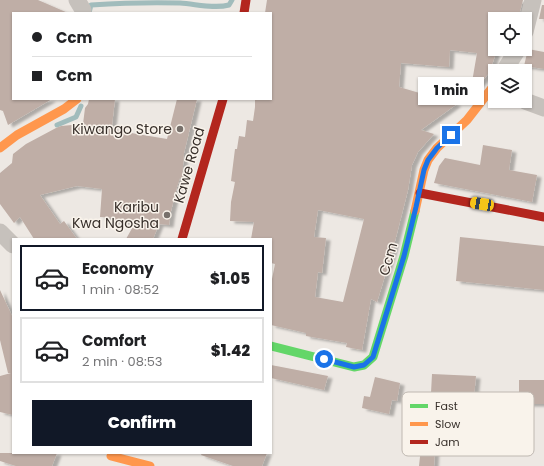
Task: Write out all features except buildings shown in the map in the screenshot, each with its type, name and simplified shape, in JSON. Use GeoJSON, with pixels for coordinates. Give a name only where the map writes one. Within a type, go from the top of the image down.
{"type":"FeatureCollection","features":[{"type":"Feature","properties":{"kind":"street"},"geometry":{"type":"LineString","coordinates":[[77,0],[83,12]]}},
{"type":"Feature","properties":{"kind":"street"},"geometry":{"type":"LineString","coordinates":[[244,12],[246,0]]}},
{"type":"Feature","properties":{"kind":"street"},"geometry":{"type":"LineString","coordinates":[[530,12],[533,0]]}},
{"type":"Feature","properties":{"kind":"street","name":"Ccm"},"geometry":{"type":"LineString","coordinates":[[272,346],[354,367],[364,365],[373,357],[404,256],[420,193],[424,170],[428,160],[437,148],[467,120],[488,94]]}},
{"type":"Feature","properties":{"kind":"street"},"geometry":{"type":"LineString","coordinates":[[0,148],[20,133],[48,119],[70,106],[76,100]]}},
{"type":"Feature","properties":{"kind":"street","name":"Kawe Road"},"geometry":{"type":"LineString","coordinates":[[182,238],[223,100]]}},
{"type":"Feature","properties":{"kind":"street"},"geometry":{"type":"LineString","coordinates":[[532,104],[544,108]]}},
{"type":"Feature","properties":{"kind":"street"},"geometry":{"type":"LineString","coordinates":[[420,193],[544,217]]}},
{"type":"Feature","properties":{"kind":"street"},"geometry":{"type":"LineString","coordinates":[[0,232],[12,244]]}},
{"type":"Feature","properties":{"kind":"street"},"geometry":{"type":"LineString","coordinates":[[107,466],[111,454],[150,466]]}},
{"type":"Feature","properties":{"kind":"waterway"},"geometry":{"type":"LineString","coordinates":[[89,12],[91,5],[180,3],[217,7],[229,5],[232,0]]}},
{"type":"Feature","properties":{"kind":"waterway"},"geometry":{"type":"LineString","coordinates":[[57,125],[76,117],[81,106]]}},
{"type":"Feature","properties":{"kind":"traffic: fast"},"geometry":{"type":"LineString","coordinates":[[272,346],[354,367],[364,365],[373,357],[404,256],[415,211]]}},
{"type":"Feature","properties":{"kind":"traffic: slow"},"geometry":{"type":"LineString","coordinates":[[415,211],[424,170],[428,160],[437,148],[467,120],[488,93]]}},
{"type":"Feature","properties":{"kind":"traffic: slow"},"geometry":{"type":"LineString","coordinates":[[0,148],[17,135],[64,109],[76,100]]}},
{"type":"Feature","properties":{"kind":"traffic: slow"},"geometry":{"type":"LineString","coordinates":[[111,456],[150,466]]}},
{"type":"Feature","properties":{"kind":"traffic: jam"},"geometry":{"type":"LineString","coordinates":[[244,12],[246,0]]}},
{"type":"Feature","properties":{"kind":"traffic: jam"},"geometry":{"type":"LineString","coordinates":[[182,238],[223,100]]}},
{"type":"Feature","properties":{"kind":"traffic: jam"},"geometry":{"type":"LineString","coordinates":[[420,193],[544,217]]}},
{"type":"Feature","properties":{"kind":"place","name":"Kiwango Store"},"geometry":{"type":"Point","coordinates":[180,129]}},
{"type":"Feature","properties":{"kind":"place","name":"Karibu Kwa Ngosha"},"geometry":{"type":"Point","coordinates":[167,215]}},
{"type":"Feature","properties":{"kind":"route"},"geometry":{"type":"LineString","coordinates":[[324,359],[354,367],[364,365],[373,357],[404,256],[420,193],[424,170],[428,160],[437,148],[451,135]]}}]}
